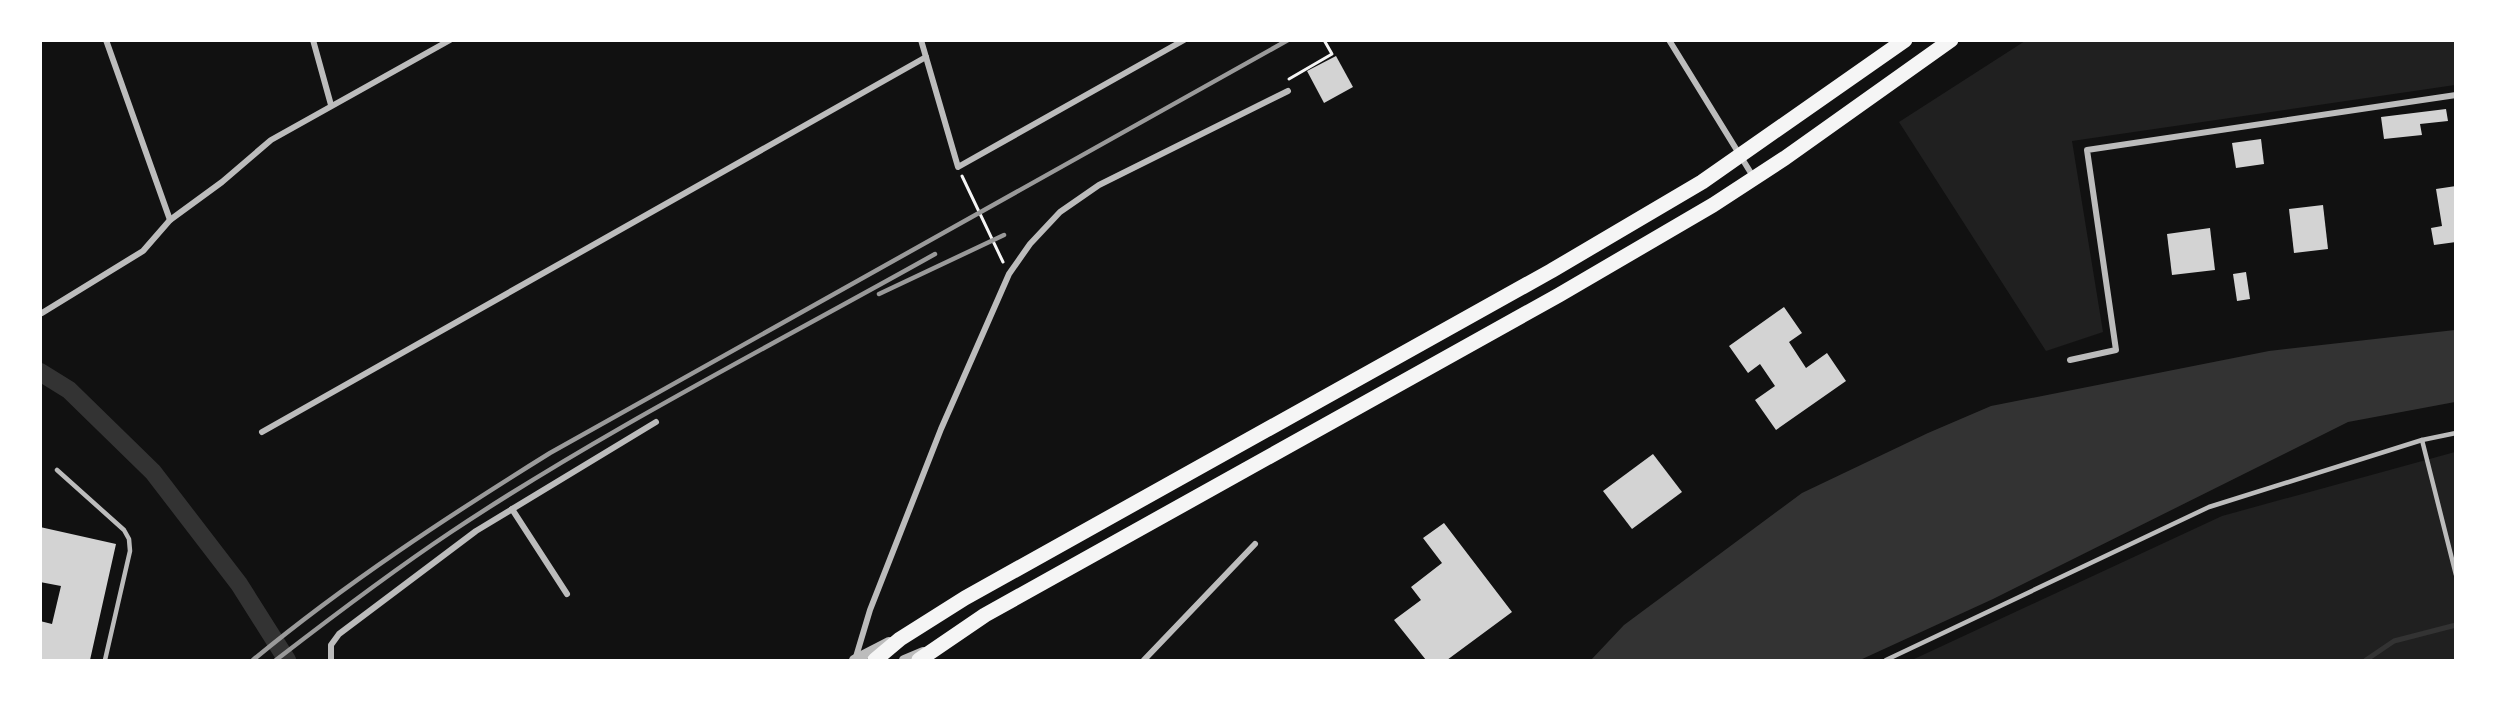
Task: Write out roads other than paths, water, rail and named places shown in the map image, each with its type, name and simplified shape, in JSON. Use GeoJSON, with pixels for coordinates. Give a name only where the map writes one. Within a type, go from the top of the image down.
{"type":"FeatureCollection","features":[{"type":"Feature","properties":{"kind":"main road"},"geometry":{"type":"LineString","coordinates":[[875,660],[921,625],[965,598],[1551,271],[1702,182],[1766,140],[1905,40]]}},
{"type":"Feature","properties":{"kind":"main road"},"geometry":{"type":"LineString","coordinates":[[919,660],[985,615],[1559,295],[1713,205],[1785,158],[1951,40]]}},
{"type":"Feature","properties":{"kind":"main road"},"geometry":{"type":"LineString","coordinates":[[1766,140],[1769,154],[1785,158]]}},
{"type":"Feature","properties":{"kind":"main road"},"geometry":{"type":"LineString","coordinates":[[1702,182],[1710,183],[1716,190],[1717,196],[1713,205]]}},
{"type":"Feature","properties":{"kind":"street"},"geometry":{"type":"LineString","coordinates":[[106,40],[170,220]]}},
{"type":"Feature","properties":{"kind":"street"},"geometry":{"type":"LineString","coordinates":[[313,40],[331,105]]}},
{"type":"Feature","properties":{"kind":"street"},"geometry":{"type":"LineString","coordinates":[[42,313],[143,251],[170,220],[222,182],[272,140],[450,40]]}},
{"type":"Feature","properties":{"kind":"street"},"geometry":{"type":"LineString","coordinates":[[921,40],[958,167],[1184,40]]}},
{"type":"Feature","properties":{"kind":"street"},"geometry":{"type":"LineString","coordinates":[[1669,40],[1754,179]]}},
{"type":"Feature","properties":{"kind":"street"},"geometry":{"type":"LineString","coordinates":[[262,432],[926,57]]}},
{"type":"Feature","properties":{"kind":"street"},"geometry":{"type":"LineString","coordinates":[[854,660],[870,610],[941,429],[1009,274],[1043,228],[1080,198],[1138,165],[1288,91]]}},
{"type":"Feature","properties":{"kind":"street"},"geometry":{"type":"LineString","coordinates":[[2070,360],[2116,350],[2087,150],[2456,95]]}},
{"type":"Feature","properties":{"kind":"street"},"geometry":{"type":"LineString","coordinates":[[331,660],[331,645],[339,634],[476,531],[656,422]]}},
{"type":"Feature","properties":{"kind":"street"},"geometry":{"type":"LineString","coordinates":[[512,509],[567,594]]}},
{"type":"Feature","properties":{"kind":"street"},"geometry":{"type":"LineString","coordinates":[[1144,660],[1255,544]]}},
{"type":"Feature","properties":{"kind":"street"},"geometry":{"type":"LineString","coordinates":[[854,660],[921,625]]}},
{"type":"Feature","properties":{"kind":"street"},"geometry":{"type":"LineString","coordinates":[[904,660],[942,643]]}},
{"type":"Feature","properties":{"kind":"lane"},"geometry":{"type":"LineString","coordinates":[[1886,660],[2209,507],[2422,440],[2456,433]]}},
{"type":"Feature","properties":{"kind":"lane"},"geometry":{"type":"LineString","coordinates":[[2422,440],[2456,575]]}},
{"type":"Feature","properties":{"kind":"lane"},"geometry":{"type":"LineString","coordinates":[[57,470],[124,530],[129,539],[130,551],[105,660]]}},
{"type":"Feature","properties":{"kind":"waterway"},"geometry":{"type":"LineString","coordinates":[[40,372],[69,390],[153,472],[239,584],[287,660]]}},
{"type":"Feature","properties":{"kind":"waterway"},"geometry":{"type":"LineString","coordinates":[[2366,660],[2394,641],[2456,625]]}},
{"type":"Feature","properties":{"kind":"railway"},"geometry":{"type":"LineString","coordinates":[[253,660],[324,604],[398,552],[550,453],[1288,40]]}},
{"type":"Feature","properties":{"kind":"railway"},"geometry":{"type":"LineString","coordinates":[[879,294],[1004,235]]}},
{"type":"Feature","properties":{"kind":"railway"},"geometry":{"type":"LineString","coordinates":[[276,660],[406,563],[510,494],[690,388],[935,254]]}}]}
